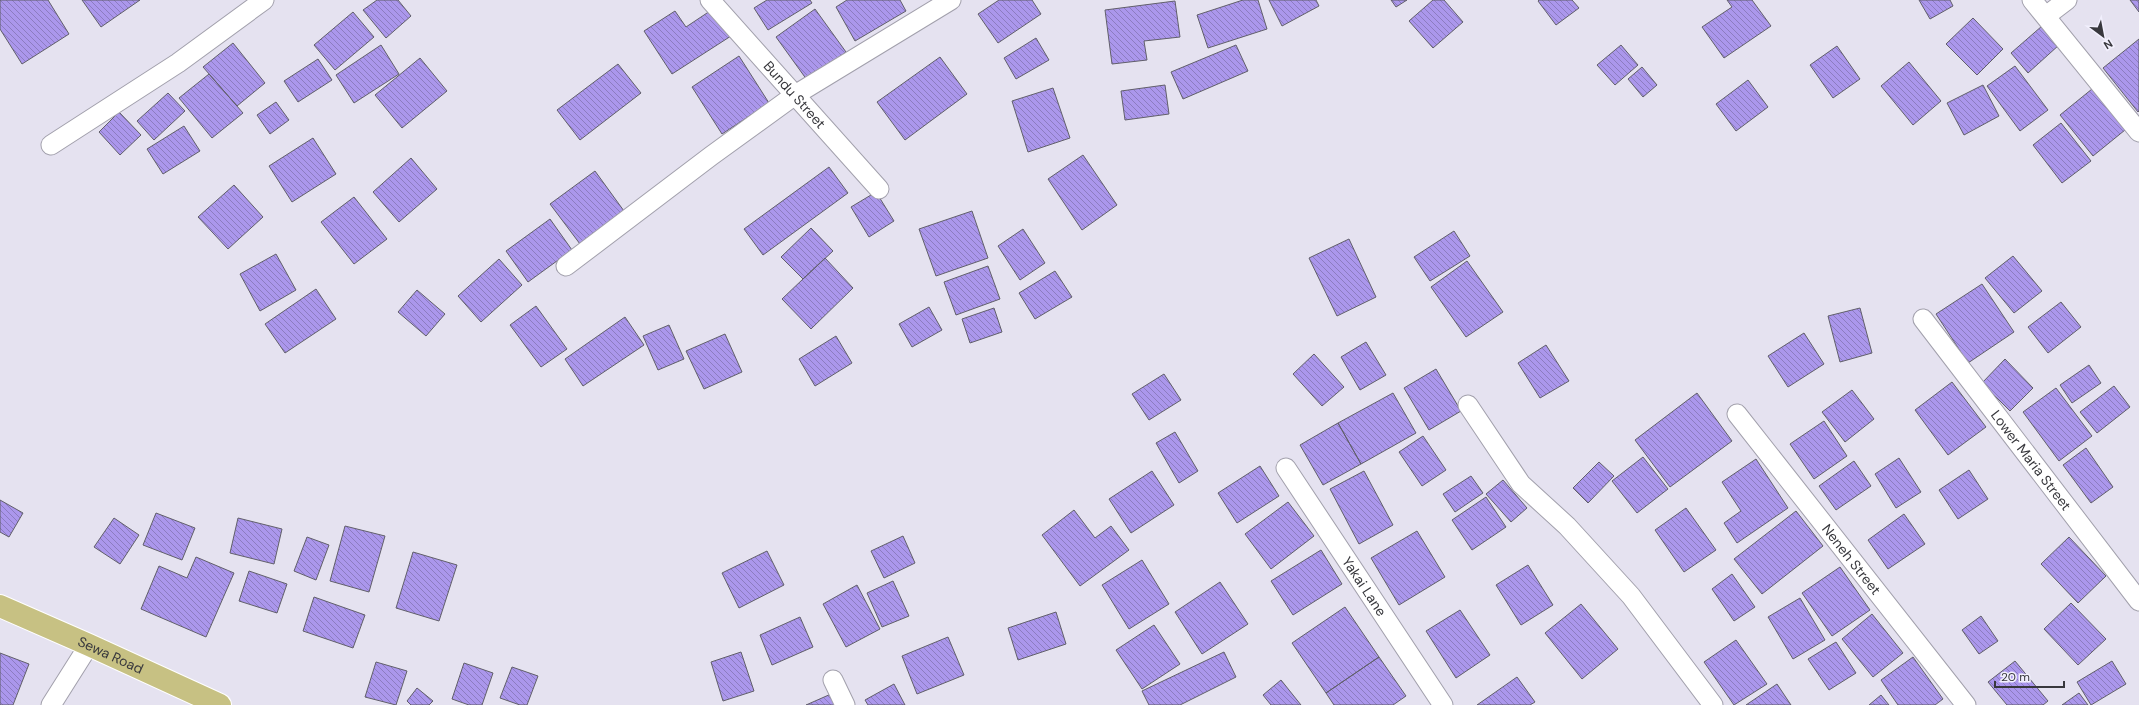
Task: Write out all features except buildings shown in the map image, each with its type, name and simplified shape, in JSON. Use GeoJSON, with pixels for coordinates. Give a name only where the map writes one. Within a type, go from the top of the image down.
{"type":"FeatureCollection","features":[{"type":"Feature","properties":{"kind":"main road","name":"Sewa Road"},"geometry":{"type":"LineString","coordinates":[[0,606],[220,705]]}},
{"type":"Feature","properties":{"kind":"street"},"geometry":{"type":"LineString","coordinates":[[51,145],[178,63],[264,0]]}},
{"type":"Feature","properties":{"kind":"street","name":"Bundu Street"},"geometry":{"type":"LineString","coordinates":[[710,0],[879,189]]}},
{"type":"Feature","properties":{"kind":"street"},"geometry":{"type":"LineString","coordinates":[[566,266],[795,95],[951,0]]}},
{"type":"Feature","properties":{"kind":"street"},"geometry":{"type":"LineString","coordinates":[[2032,0],[2138,132]]}},
{"type":"Feature","properties":{"kind":"street"},"geometry":{"type":"LineString","coordinates":[[2046,16],[2066,0]]}},
{"type":"Feature","properties":{"kind":"street","name":"Lower Maria Street"},"geometry":{"type":"LineString","coordinates":[[1922,320],[2139,602]]}},
{"type":"Feature","properties":{"kind":"street"},"geometry":{"type":"LineString","coordinates":[[1468,406],[1521,484],[1567,526],[1631,596],[1713,705]]}},
{"type":"Feature","properties":{"kind":"street","name":"Neneh Street"},"geometry":{"type":"LineString","coordinates":[[1737,414],[1966,705]]}},
{"type":"Feature","properties":{"kind":"street","name":"Yakai Lane"},"geometry":{"type":"LineString","coordinates":[[1286,468],[1443,705]]}},
{"type":"Feature","properties":{"kind":"street"},"geometry":{"type":"LineString","coordinates":[[51,705],[89,645]]}},
{"type":"Feature","properties":{"kind":"street"},"geometry":{"type":"LineString","coordinates":[[833,680],[845,705]]}}]}
